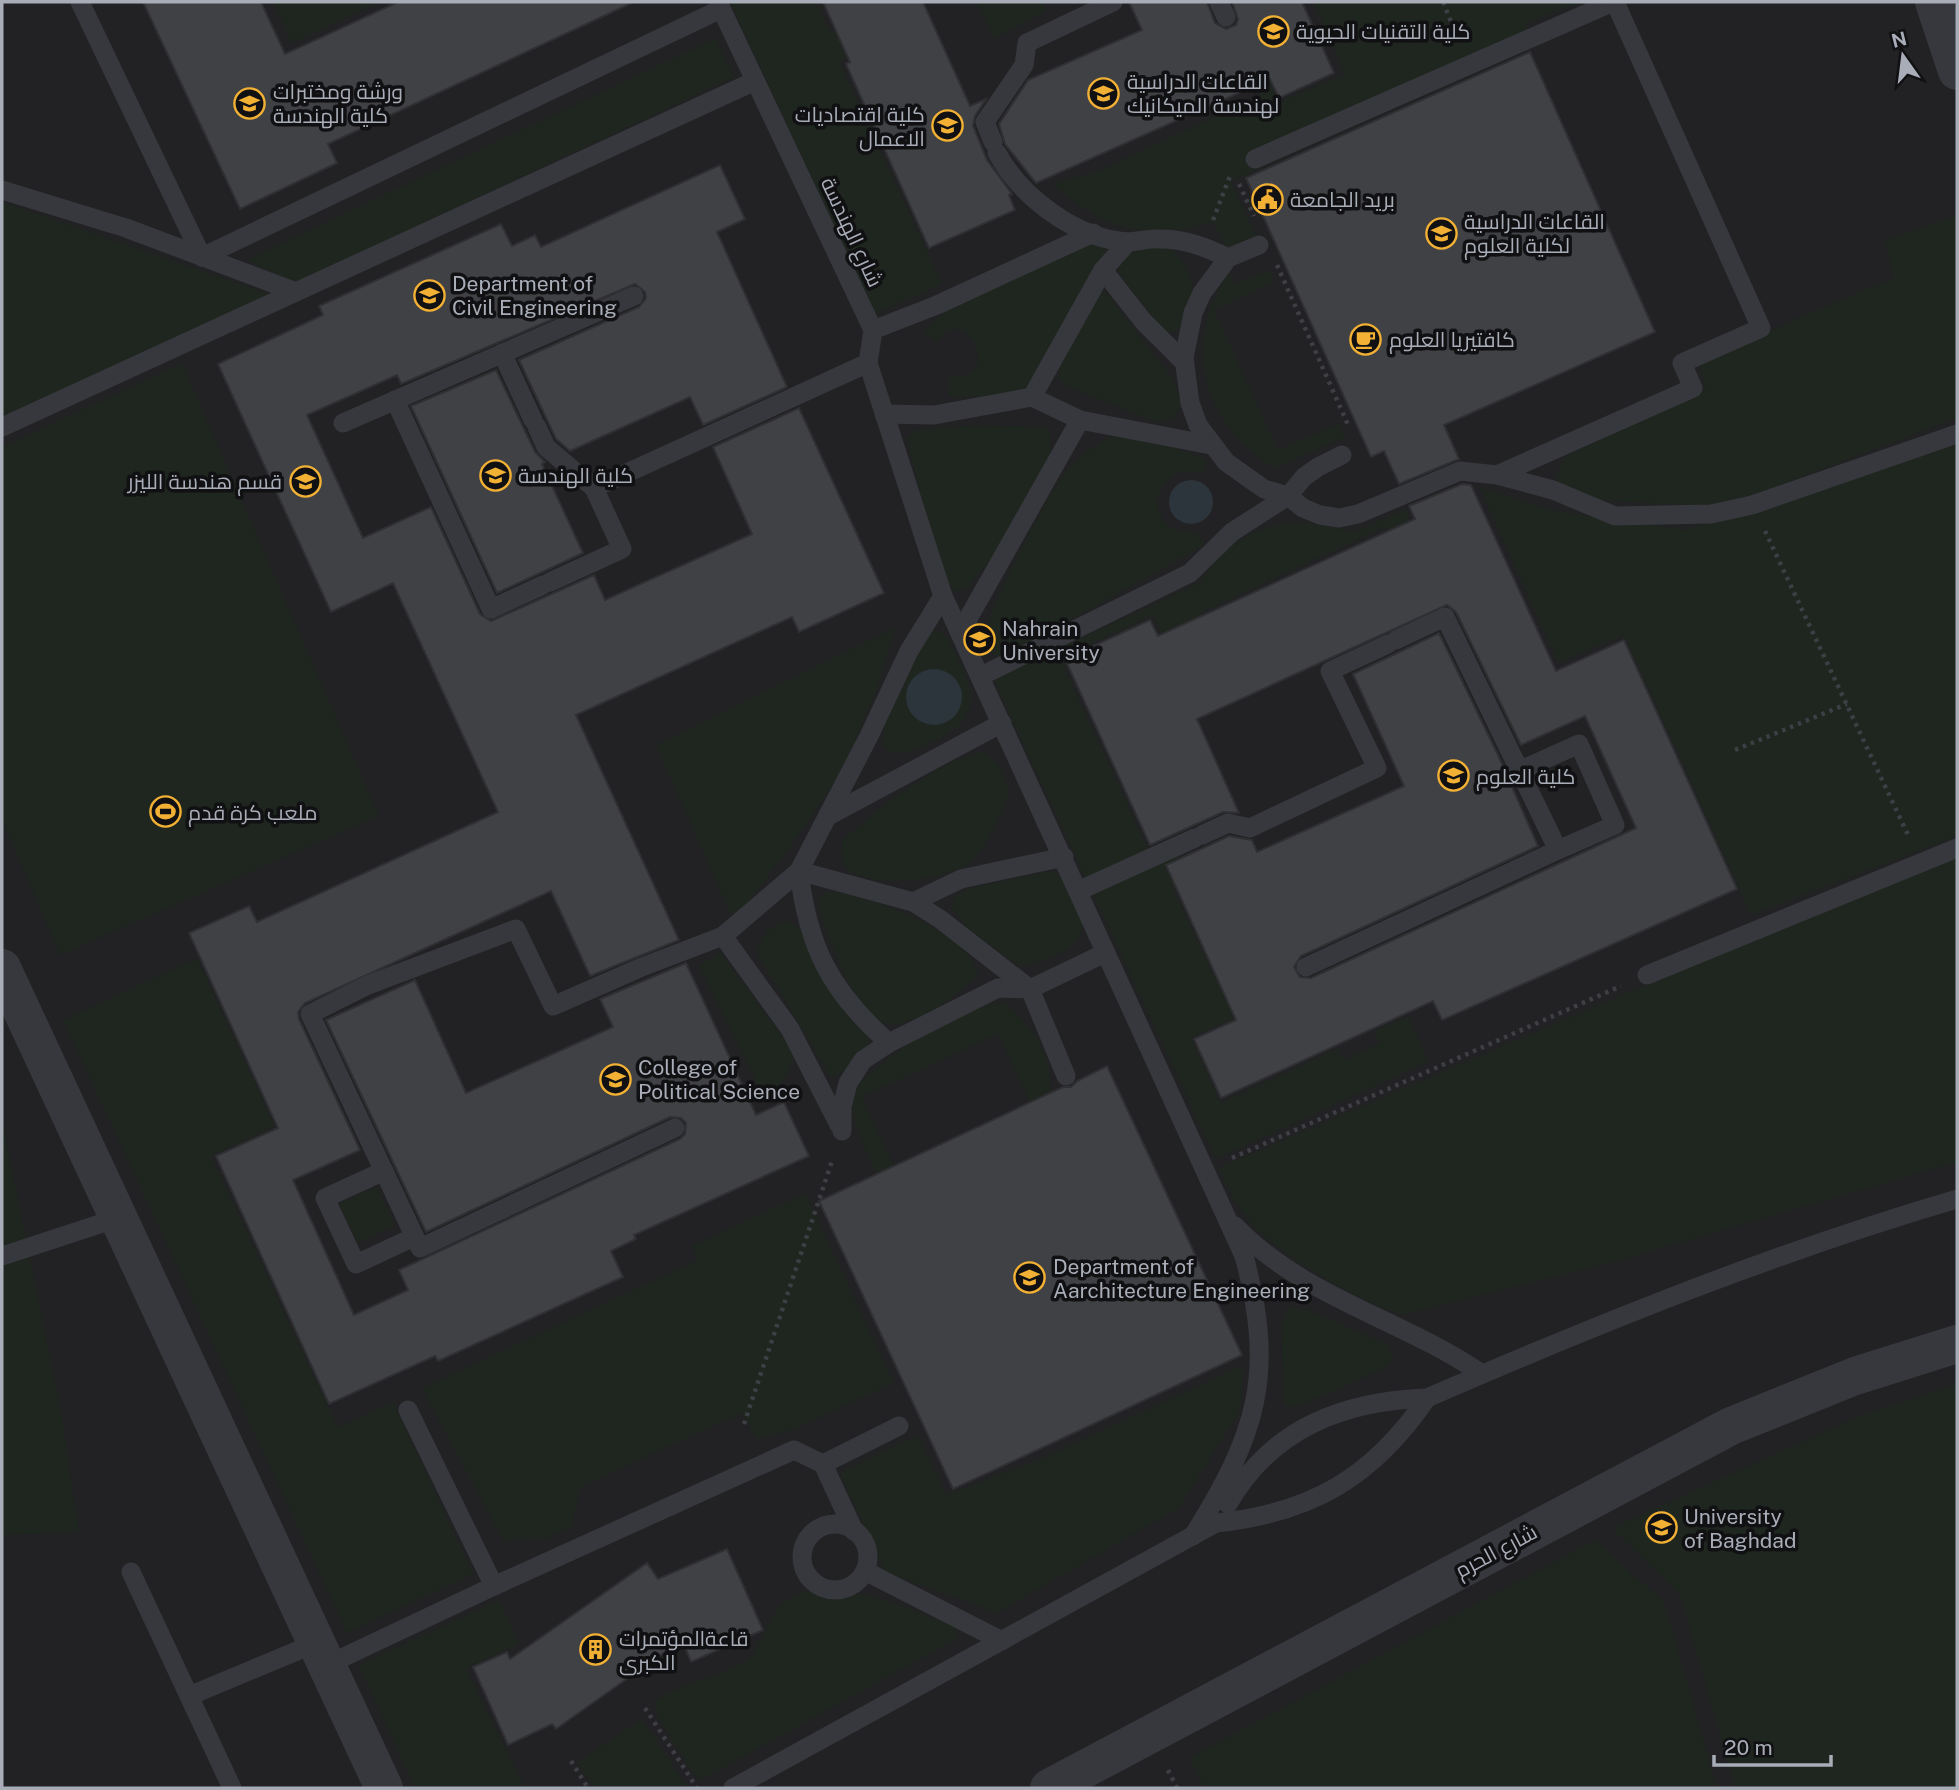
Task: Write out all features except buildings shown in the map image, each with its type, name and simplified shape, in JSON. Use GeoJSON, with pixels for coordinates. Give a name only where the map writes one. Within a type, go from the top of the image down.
{"type":"FeatureCollection","features":[{"type":"Feature","properties":{"kind":"street"},"geometry":{"type":"LineString","coordinates":[[1934,2],[1957,71]]}},
{"type":"Feature","properties":{"kind":"street"},"geometry":{"type":"LineString","coordinates":[[2,968],[384,1788]]}},
{"type":"Feature","properties":{"kind":"street","name":"شارع الحرم"},"geometry":{"type":"LineString","coordinates":[[1049,1788],[1731,1426],[1855,1376],[1957,1344]]}},
{"type":"Feature","properties":{"kind":"lane"},"geometry":{"type":"LineString","coordinates":[[80,2],[202,257]]}},
{"type":"Feature","properties":{"kind":"lane"},"geometry":{"type":"LineString","coordinates":[[1255,159],[1614,2],[1761,328],[1682,363],[1693,388],[1497,475]]}},
{"type":"Feature","properties":{"kind":"lane"},"geometry":{"type":"LineString","coordinates":[[1103,4],[1027,43],[1024,65],[985,122],[1004,166],[1035,200],[1093,233],[1128,242],[1160,239],[1191,243],[1228,258]]}},
{"type":"Feature","properties":{"kind":"lane"},"geometry":{"type":"LineString","coordinates":[[202,257],[720,5]]}},
{"type":"Feature","properties":{"kind":"lane","name":"شارع الهندسة"},"geometry":{"type":"LineString","coordinates":[[720,5],[873,330]]}},
{"type":"Feature","properties":{"kind":"lane"},"geometry":{"type":"LineString","coordinates":[[2,427],[755,81]]}},
{"type":"Feature","properties":{"kind":"lane"},"geometry":{"type":"LineString","coordinates":[[2,190],[126,228],[296,292]]}},
{"type":"Feature","properties":{"kind":"lane"},"geometry":{"type":"LineString","coordinates":[[1093,233],[937,305],[873,330],[869,363],[943,596],[1064,857],[1247,1268],[1257,1304],[1261,1352],[1256,1402],[1243,1448],[1194,1536]]}},
{"type":"Feature","properties":{"kind":"lane"},"geometry":{"type":"LineString","coordinates":[[1032,397],[1103,270],[1128,242]]}},
{"type":"Feature","properties":{"kind":"lane"},"geometry":{"type":"LineString","coordinates":[[1259,245],[1228,258],[1202,293],[1193,313],[1187,335],[1185,363],[1190,404],[1210,444],[1244,477],[1264,489],[1288,496],[1303,508],[1339,517],[1358,514],[1460,471],[1497,475],[1553,490],[1615,516],[1711,514],[1752,505],[1957,434]]}},
{"type":"Feature","properties":{"kind":"lane"},"geometry":{"type":"LineString","coordinates":[[1103,270],[1143,321],[1185,363]]}},
{"type":"Feature","properties":{"kind":"lane"},"geometry":{"type":"LineString","coordinates":[[343,423],[634,296]]}},
{"type":"Feature","properties":{"kind":"lane"},"geometry":{"type":"LineString","coordinates":[[396,400],[491,609],[622,549],[594,488],[546,447],[502,353]]}},
{"type":"Feature","properties":{"kind":"lane"},"geometry":{"type":"LineString","coordinates":[[594,488],[869,363]]}},
{"type":"Feature","properties":{"kind":"lane"},"geometry":{"type":"LineString","coordinates":[[884,414],[934,415],[1032,397],[1080,419],[1210,444]]}},
{"type":"Feature","properties":{"kind":"lane"},"geometry":{"type":"LineString","coordinates":[[961,631],[1080,419]]}},
{"type":"Feature","properties":{"kind":"lane"},"geometry":{"type":"LineString","coordinates":[[981,676],[1190,573],[1232,531],[1288,496],[1304,477],[1342,455]]}},
{"type":"Feature","properties":{"kind":"lane"},"geometry":{"type":"LineString","coordinates":[[675,1128],[420,1248],[310,1014],[361,988],[516,929],[553,1006],[642,967],[723,936],[799,871],[909,651],[943,596]]}},
{"type":"Feature","properties":{"kind":"lane"},"geometry":{"type":"LineString","coordinates":[[1078,891],[1227,823],[1250,828],[1377,768],[1330,671],[1445,617],[1558,850]]}},
{"type":"Feature","properties":{"kind":"lane"},"geometry":{"type":"LineString","coordinates":[[828,816],[1002,723]]}},
{"type":"Feature","properties":{"kind":"lane"},"geometry":{"type":"LineString","coordinates":[[1307,967],[1615,825],[1579,744],[1519,771]]}},
{"type":"Feature","properties":{"kind":"lane"},"geometry":{"type":"LineString","coordinates":[[1647,975],[1957,848]]}},
{"type":"Feature","properties":{"kind":"lane"},"geometry":{"type":"LineString","coordinates":[[913,902],[961,879],[1064,857]]}},
{"type":"Feature","properties":{"kind":"lane"},"geometry":{"type":"LineString","coordinates":[[799,871],[913,902],[940,919],[1030,989],[1066,1076]]}},
{"type":"Feature","properties":{"kind":"lane"},"geometry":{"type":"LineString","coordinates":[[799,871],[803,910],[811,936],[834,985],[859,1017],[889,1043]]}},
{"type":"Feature","properties":{"kind":"lane"},"geometry":{"type":"LineString","coordinates":[[723,936],[790,1029],[842,1131]]}},
{"type":"Feature","properties":{"kind":"lane"},"geometry":{"type":"LineString","coordinates":[[842,1131],[842,1107],[848,1083],[863,1060],[889,1043],[998,988],[1030,989],[1105,953]]}},
{"type":"Feature","properties":{"kind":"lane"},"geometry":{"type":"LineString","coordinates":[[384,1171],[325,1198],[356,1265],[414,1237]]}},
{"type":"Feature","properties":{"kind":"lane"},"geometry":{"type":"LineString","coordinates":[[1216,1523],[1245,1478],[1267,1454],[1303,1428],[1342,1410],[1384,1399],[1427,1398],[1689,1290],[1957,1199]]}},
{"type":"Feature","properties":{"kind":"lane"},"geometry":{"type":"LineString","coordinates":[[1222,1213],[1258,1250],[1303,1280],[1444,1350],[1482,1374]]}},
{"type":"Feature","properties":{"kind":"lane"},"geometry":{"type":"LineString","coordinates":[[2,1256],[118,1217]]}},
{"type":"Feature","properties":{"kind":"lane"},"geometry":{"type":"LineString","coordinates":[[733,1788],[1216,1523],[1253,1520],[1322,1496],[1354,1478],[1382,1454],[1407,1428],[1427,1398]]}},
{"type":"Feature","properties":{"kind":"lane"},"geometry":{"type":"LineString","coordinates":[[408,1410],[494,1586]]}},
{"type":"Feature","properties":{"kind":"lane"},"geometry":{"type":"LineString","coordinates":[[823,1464],[899,1426]]}},
{"type":"Feature","properties":{"kind":"lane"},"geometry":{"type":"LineString","coordinates":[[189,1696],[322,1654],[494,1586],[794,1450],[823,1464],[854,1531],[866,1545],[868,1553],[865,1571],[849,1587],[826,1588],[808,1576],[803,1565],[805,1543],[821,1527],[844,1525],[854,1531]]}},
{"type":"Feature","properties":{"kind":"lane"},"geometry":{"type":"LineString","coordinates":[[865,1571],[1002,1641]]}},
{"type":"Feature","properties":{"kind":"lane"},"geometry":{"type":"LineString","coordinates":[[131,1573],[232,1788]]}},
{"type":"Feature","properties":{"kind":"path"},"geometry":{"type":"LineString","coordinates":[[1443,2],[1469,65]]}},
{"type":"Feature","properties":{"kind":"path"},"geometry":{"type":"LineString","coordinates":[[1191,243],[1208,230],[1220,207],[1230,176],[1255,159]]}},
{"type":"Feature","properties":{"kind":"path"},"geometry":{"type":"LineString","coordinates":[[1248,181],[1238,184],[1255,218]]}},
{"type":"Feature","properties":{"kind":"path"},"geometry":{"type":"LineString","coordinates":[[1274,259],[1353,435]]}},
{"type":"Feature","properties":{"kind":"path"},"geometry":{"type":"LineString","coordinates":[[1752,505],[1921,863]]}},
{"type":"Feature","properties":{"kind":"path"},"geometry":{"type":"LineString","coordinates":[[1735,750],[1847,704]]}},
{"type":"Feature","properties":{"kind":"path"},"geometry":{"type":"LineString","coordinates":[[1203,1171],[1647,975]]}},
{"type":"Feature","properties":{"kind":"path"},"geometry":{"type":"LineString","coordinates":[[744,1424],[842,1131]]}},
{"type":"Feature","properties":{"kind":"path"},"geometry":{"type":"LineString","coordinates":[[645,1708],[696,1788]]}},
{"type":"Feature","properties":{"kind":"path"},"geometry":{"type":"LineString","coordinates":[[571,1761],[588,1788]]}},
{"type":"Feature","properties":{"kind":"shaded area","name":"Nahrain University"},"geometry":{"type":"Polygon","coordinates":[[[2,2],[1957,2],[1957,1788],[2,1788],[2,2]]]}},
{"type":"Feature","properties":{"kind":"shaded area"},"geometry":{"type":"Polygon","coordinates":[[[273,2],[380,2],[292,43],[273,2]]]}},
{"type":"Feature","properties":{"kind":"shaded area"},"geometry":{"type":"Polygon","coordinates":[[[730,2],[816,2],[830,32],[849,23],[861,50],[839,61],[942,284],[875,314],[730,2]]]}},
{"type":"Feature","properties":{"kind":"shaded area"},"geometry":{"type":"Polygon","coordinates":[[[976,2],[1042,2],[1047,11],[995,38],[976,2]]]}},
{"type":"Feature","properties":{"kind":"shaded area"},"geometry":{"type":"Polygon","coordinates":[[[1313,2],[1581,2],[1526,23],[1533,47],[1231,181],[1258,240],[1229,252],[1213,222],[1168,231],[1128,228],[1091,213],[1054,186],[1057,182],[1096,172],[1259,96],[1253,77],[1265,72],[1279,102],[1345,74],[1313,2]]]}},
{"type":"Feature","properties":{"kind":"shaded area"},"geometry":{"type":"Polygon","coordinates":[[[716,38],[734,77],[296,283],[246,260],[716,38]]]}},
{"type":"Feature","properties":{"kind":"shaded area"},"geometry":{"type":"Polygon","coordinates":[[[2,202],[269,294],[2,419],[2,202]]]}},
{"type":"Feature","properties":{"kind":"shaded area"},"geometry":{"type":"Polygon","coordinates":[[[1957,215],[1957,418],[1759,493],[1709,506],[1588,500],[1567,492],[1555,479],[1564,457],[1706,389],[1699,365],[1800,317],[1894,278],[1885,240],[1957,215]]]}},
{"type":"Feature","properties":{"kind":"shaded area"},"geometry":{"type":"Polygon","coordinates":[[[1095,238],[1107,251],[1030,387],[987,397],[949,396],[949,375],[966,375],[975,368],[978,358],[976,346],[969,335],[959,329],[948,331],[936,342],[924,332],[940,316],[981,289],[1095,238]]]}},
{"type":"Feature","properties":{"kind":"shaded area"},"geometry":{"type":"Polygon","coordinates":[[[1132,247],[1168,248],[1178,255],[1186,267],[1191,280],[1192,308],[1179,329],[1166,334],[1118,272],[1119,259],[1132,247]]]}},
{"type":"Feature","properties":{"kind":"shaded area"},"geometry":{"type":"Polygon","coordinates":[[[1269,270],[1274,282],[1214,310],[1278,450],[1339,423],[1345,437],[1275,468],[1250,450],[1230,430],[1216,406],[1207,380],[1203,354],[1206,326],[1214,299],[1229,272],[1235,284],[1269,270]]]}},
{"type":"Feature","properties":{"kind":"shaded area"},"geometry":{"type":"Polygon","coordinates":[[[1099,291],[1106,292],[1172,378],[1183,405],[1174,418],[1159,423],[1066,386],[1059,379],[1059,369],[1099,291]]]}},
{"type":"Feature","properties":{"kind":"shaded area"},"geometry":{"type":"Polygon","coordinates":[[[182,363],[379,816],[60,955],[2,820],[2,447],[182,363]]]}},
{"type":"Feature","properties":{"kind":"shaded area"},"geometry":{"type":"Polygon","coordinates":[[[980,425],[1045,427],[1050,434],[1052,463],[1001,546],[967,589],[955,592],[940,572],[907,440],[912,432],[921,429],[980,425]]]}},
{"type":"Feature","properties":{"kind":"shaded area"},"geometry":{"type":"Polygon","coordinates":[[[1115,434],[1155,440],[1207,460],[1203,474],[1180,473],[1168,479],[1157,499],[1164,521],[1174,529],[1197,532],[1205,545],[1001,659],[992,653],[984,639],[994,607],[1018,556],[1064,474],[1075,462],[1115,434]]]}},
{"type":"Feature","properties":{"kind":"shaded area"},"geometry":{"type":"Polygon","coordinates":[[[1957,442],[1957,836],[1751,915],[1624,635],[1558,663],[1480,488],[1557,511],[1686,530],[1957,442]]]}},
{"type":"Feature","properties":{"kind":"shaded area"},"geometry":{"type":"Polygon","coordinates":[[[1191,480],[1200,481],[1207,486],[1212,493],[1212,511],[1207,518],[1200,523],[1191,524],[1182,523],[1175,518],[1170,511],[1169,502],[1170,493],[1175,486],[1182,481],[1191,480]]]}},
{"type":"Feature","properties":{"kind":"shaded area"},"geometry":{"type":"Polygon","coordinates":[[[1405,509],[1417,537],[1397,547],[1387,526],[1200,613],[1208,633],[1170,651],[1153,615],[1060,659],[1150,853],[1177,851],[1186,869],[1206,873],[1173,888],[1215,978],[1245,964],[1256,1009],[1191,1038],[1221,1103],[1338,1048],[1344,1060],[1380,1043],[1374,1031],[1408,1016],[1429,1061],[1216,1159],[993,679],[1199,583],[1230,547],[1266,528],[1286,523],[1307,523],[1353,533],[1405,509]]]}},
{"type":"Feature","properties":{"kind":"shaded area"},"geometry":{"type":"Polygon","coordinates":[[[896,627],[877,689],[845,766],[806,825],[734,922],[656,745],[896,627]]]}},
{"type":"Feature","properties":{"kind":"shaded area"},"geometry":{"type":"Polygon","coordinates":[[[935,630],[946,636],[964,670],[970,689],[969,709],[958,726],[940,738],[916,749],[894,752],[886,749],[883,740],[887,716],[929,631],[935,630]]]}},
{"type":"Feature","properties":{"kind":"shaded area"},"geometry":{"type":"Polygon","coordinates":[[[934,669],[949,674],[957,682],[962,697],[957,712],[949,720],[934,725],[919,720],[911,712],[906,697],[911,682],[919,674],[934,669]]]}},
{"type":"Feature","properties":{"kind":"shaded area"},"geometry":{"type":"Polygon","coordinates":[[[982,752],[998,764],[1009,796],[998,821],[974,859],[947,873],[906,881],[866,878],[851,871],[842,861],[843,840],[873,814],[946,765],[982,752]]]}},
{"type":"Feature","properties":{"kind":"shaded area"},"geometry":{"type":"Polygon","coordinates":[[[1957,857],[1957,1162],[1607,1264],[1402,1315],[1343,1289],[1281,1250],[1246,1217],[1218,1168],[1627,993],[1957,857]]]}},
{"type":"Feature","properties":{"kind":"shaded area"},"geometry":{"type":"Polygon","coordinates":[[[1049,871],[1073,883],[1081,907],[1082,931],[1069,947],[1039,962],[1019,966],[966,927],[951,906],[955,896],[967,889],[1049,871]]]}},
{"type":"Feature","properties":{"kind":"shaded area"},"geometry":{"type":"Polygon","coordinates":[[[828,891],[891,908],[939,931],[959,945],[972,960],[978,976],[942,1004],[912,1020],[897,1024],[883,1023],[871,1017],[852,991],[825,929],[820,896],[828,891]]]}},
{"type":"Feature","properties":{"kind":"shaded area"},"geometry":{"type":"Polygon","coordinates":[[[787,920],[801,930],[869,1036],[869,1046],[846,1070],[831,1078],[757,953],[767,932],[787,920]]]}},
{"type":"Feature","properties":{"kind":"shaded area"},"geometry":{"type":"Polygon","coordinates":[[[720,952],[795,1054],[784,1079],[763,1096],[699,966],[720,952]]]}},
{"type":"Feature","properties":{"kind":"shaded area"},"geometry":{"type":"Polygon","coordinates":[[[197,958],[275,1126],[211,1156],[338,1427],[393,1402],[473,1574],[347,1633],[63,1020],[197,958]]]}},
{"type":"Feature","properties":{"kind":"shaded area"},"geometry":{"type":"Polygon","coordinates":[[[1004,1002],[1024,1020],[1045,1054],[1050,1094],[1030,1102],[998,1034],[862,1097],[894,1166],[876,1174],[854,1118],[853,1095],[857,1085],[925,1033],[963,1014],[1004,1002]]]}},
{"type":"Feature","properties":{"kind":"shaded area"},"geometry":{"type":"Polygon","coordinates":[[[2,1121],[61,1412],[79,1532],[2,1535],[2,1121]]]}},
{"type":"Feature","properties":{"kind":"shaded area"},"geometry":{"type":"Polygon","coordinates":[[[377,1187],[395,1226],[358,1243],[339,1204],[377,1187]]]}},
{"type":"Feature","properties":{"kind":"shaded area"},"geometry":{"type":"Polygon","coordinates":[[[805,1193],[894,1383],[792,1430],[757,1439],[742,1413],[580,1487],[572,1526],[546,1539],[503,1540],[422,1388],[698,1260],[692,1246],[805,1193]]]}},
{"type":"Feature","properties":{"kind":"shaded area"},"geometry":{"type":"Polygon","coordinates":[[[1288,1308],[1305,1309],[1388,1344],[1394,1359],[1383,1369],[1297,1407],[1284,1406],[1281,1326],[1288,1308]]]}},
{"type":"Feature","properties":{"kind":"shaded area"},"geometry":{"type":"Polygon","coordinates":[[[1243,1365],[1241,1409],[1179,1508],[997,1613],[885,1572],[840,1473],[917,1435],[947,1495],[1047,1456],[1243,1365]]]}},
{"type":"Feature","properties":{"kind":"shaded area"},"geometry":{"type":"Polygon","coordinates":[[[1957,1384],[1957,1788],[1735,1788],[1680,1595],[1612,1528],[1861,1415],[1957,1384]]]}},
{"type":"Feature","properties":{"kind":"shaded area"},"geometry":{"type":"Polygon","coordinates":[[[1595,1540],[1664,1602],[1717,1788],[1205,1788],[1189,1758],[1595,1540]]]}},
{"type":"Feature","properties":{"kind":"shaded area"},"geometry":{"type":"Polygon","coordinates":[[[812,1591],[850,1592],[888,1601],[955,1626],[958,1638],[703,1779],[695,1777],[656,1714],[655,1701],[678,1688],[726,1671],[749,1658],[777,1610],[790,1598],[812,1591]]]}},
{"type":"Feature","properties":{"kind":"shaded area"},"geometry":{"type":"Polygon","coordinates":[[[499,1600],[519,1644],[466,1668],[525,1788],[415,1788],[359,1665],[499,1600]]]}},
{"type":"Feature","properties":{"kind":"shaded area"},"geometry":{"type":"Polygon","coordinates":[[[642,1719],[687,1786],[595,1788],[577,1762],[642,1719]]]}},
{"type":"Feature","properties":{"kind":"place","name":"كلية التقنيات الحيوية"},"geometry":{"type":"Point","coordinates":[1273,31]}},
{"type":"Feature","properties":{"kind":"place","name":"القاعات الدراسية لهندسة الميكانيك"},"geometry":{"type":"Point","coordinates":[1104,93]}},
{"type":"Feature","properties":{"kind":"place","name":"ورشة ومختبرات كلية الهندسة"},"geometry":{"type":"Point","coordinates":[250,103]}},
{"type":"Feature","properties":{"kind":"place","name":"كلية اقتصاديات الاعمال"},"geometry":{"type":"Point","coordinates":[948,126]}},
{"type":"Feature","properties":{"kind":"place","name":"بريد الجامعة"},"geometry":{"type":"Point","coordinates":[1267,199]}},
{"type":"Feature","properties":{"kind":"place","name":"القاعات الدراسية لكلية العلوم"},"geometry":{"type":"Point","coordinates":[1441,233]}},
{"type":"Feature","properties":{"kind":"place","name":"Department of Civil Engineering"},"geometry":{"type":"Point","coordinates":[429,295]}},
{"type":"Feature","properties":{"kind":"place","name":"كافتيريا العلوم"},"geometry":{"type":"Point","coordinates":[1366,339]}},
{"type":"Feature","properties":{"kind":"place","name":"كلية الهندسة"},"geometry":{"type":"Point","coordinates":[495,475]}},
{"type":"Feature","properties":{"kind":"place","name":"قسم هندسة الليزر"},"geometry":{"type":"Point","coordinates":[305,481]}},
{"type":"Feature","properties":{"kind":"place","name":"Nahrain University"},"geometry":{"type":"Point","coordinates":[979,640]}},
{"type":"Feature","properties":{"kind":"place","name":"كلية العلوم"},"geometry":{"type":"Point","coordinates":[1453,776]}},
{"type":"Feature","properties":{"kind":"place","name":"ملعب كرة قدم"},"geometry":{"type":"Point","coordinates":[165,812]}},
{"type":"Feature","properties":{"kind":"place","name":"College of Political Science"},"geometry":{"type":"Point","coordinates":[615,1079]}},
{"type":"Feature","properties":{"kind":"place","name":"Department of Aarchitecture Engineering"},"geometry":{"type":"Point","coordinates":[1030,1278]}},
{"type":"Feature","properties":{"kind":"place","name":"University of Baghdad"},"geometry":{"type":"Point","coordinates":[1661,1528]}},
{"type":"Feature","properties":{"kind":"place","name":"قاعةالمؤتمرات الكبرى"},"geometry":{"type":"Point","coordinates":[596,1650]}}]}
